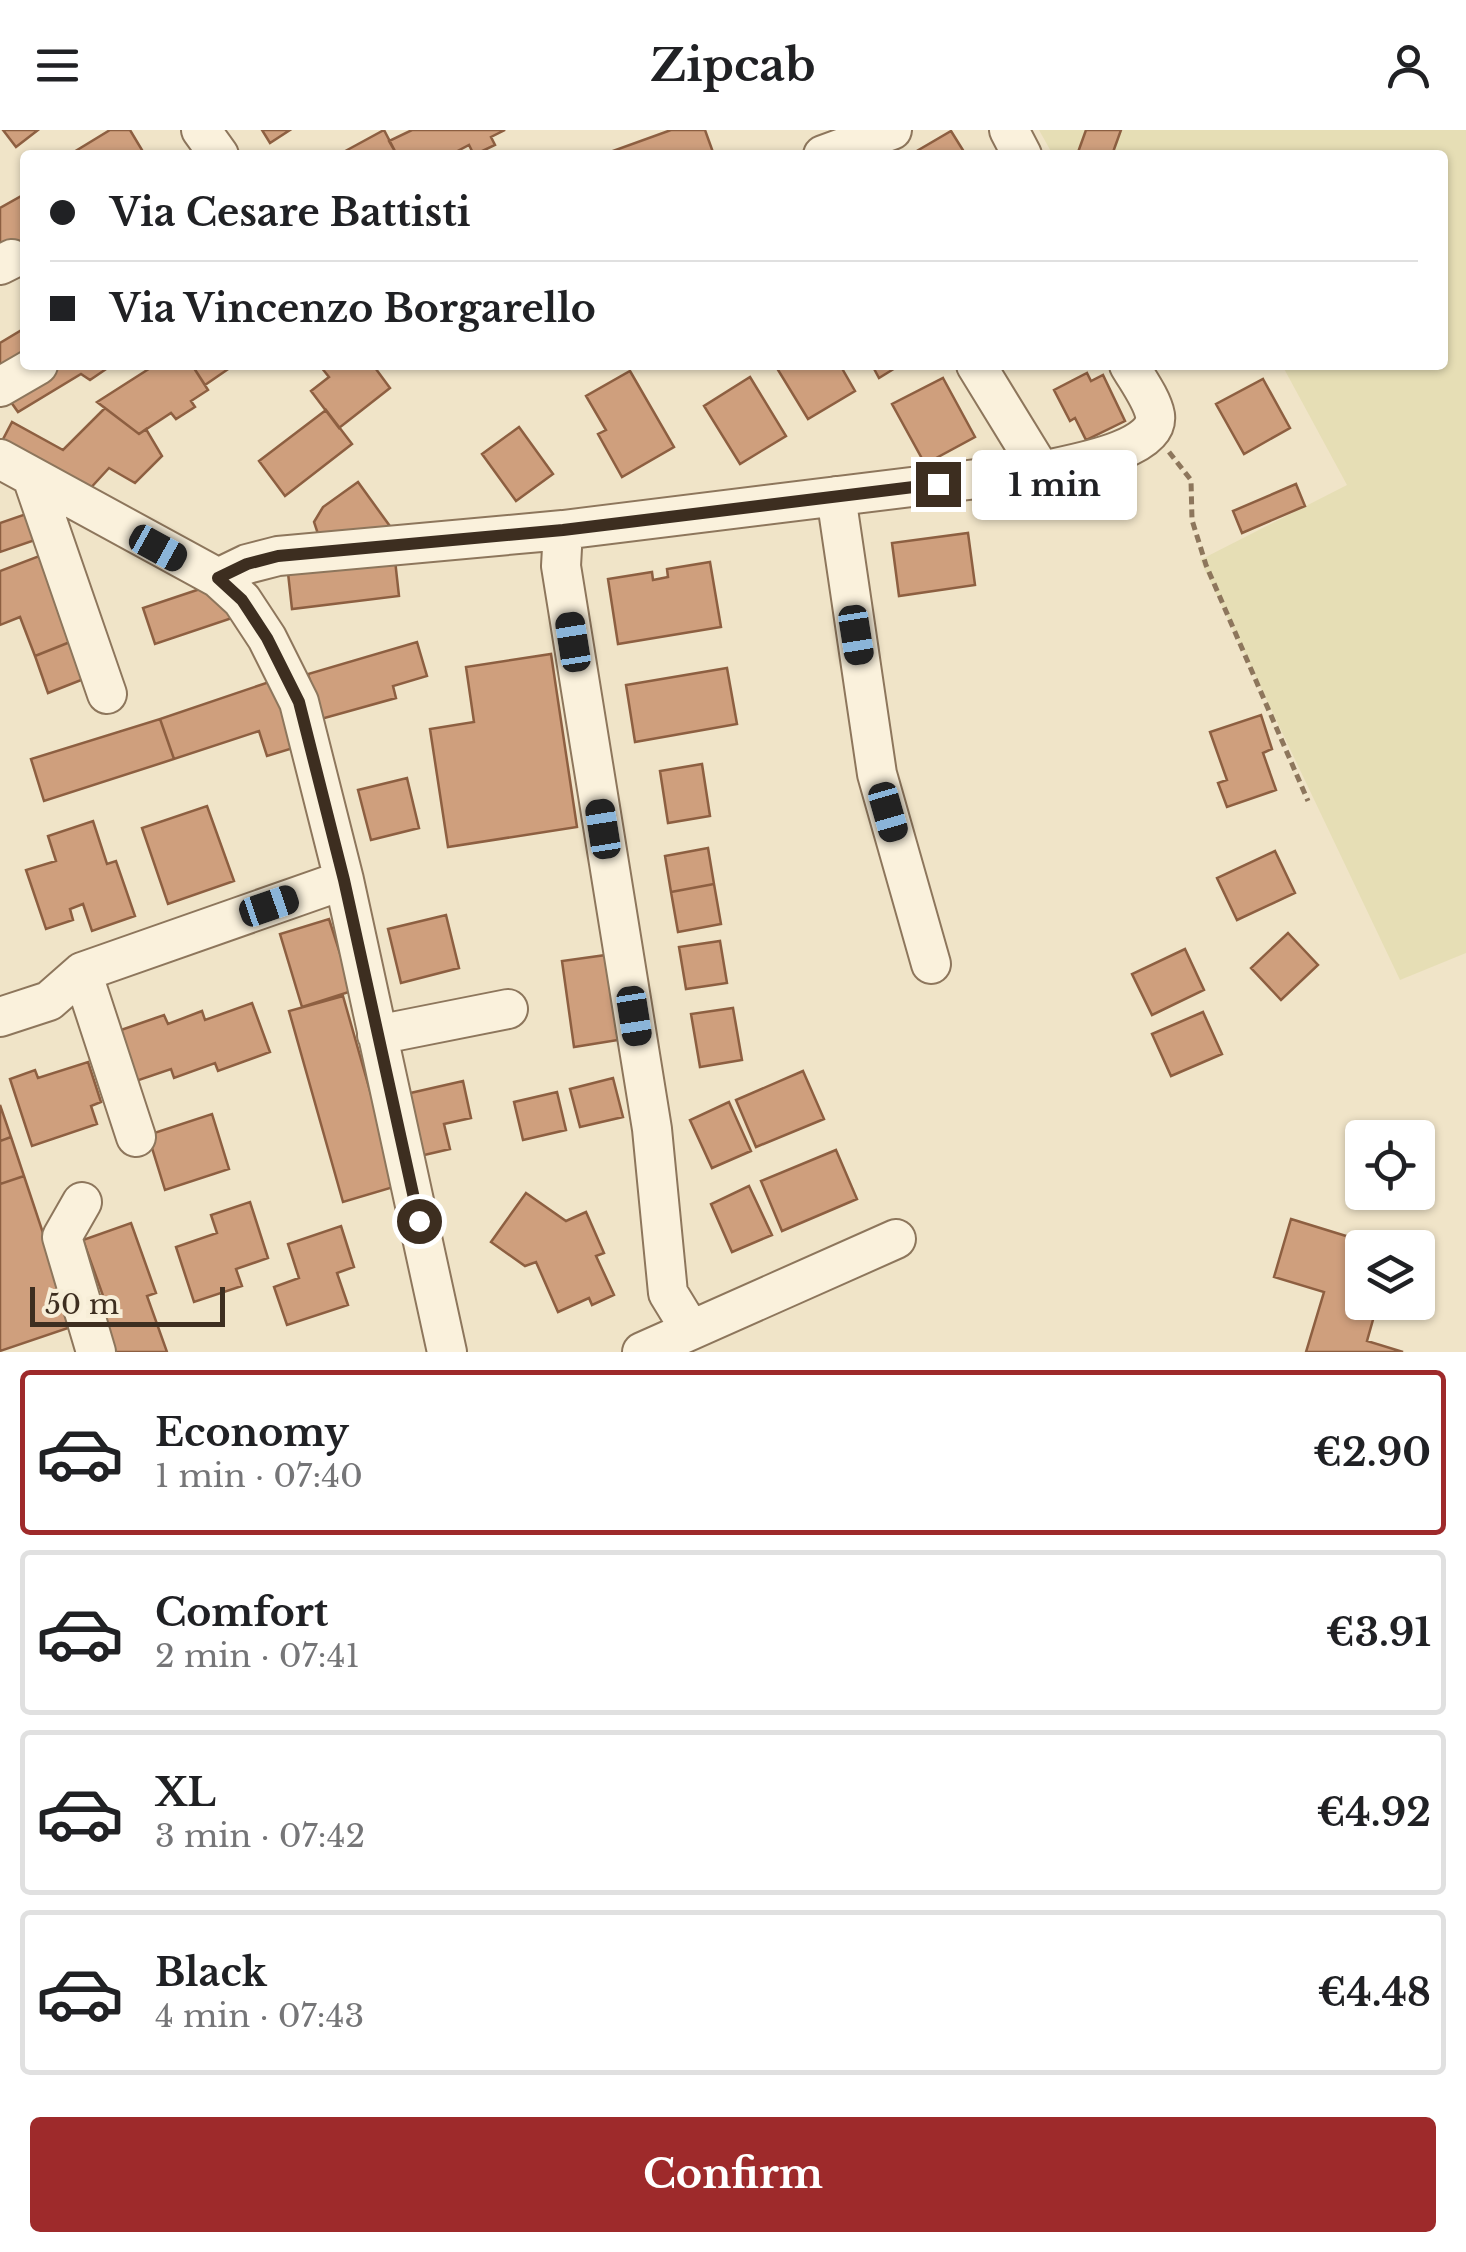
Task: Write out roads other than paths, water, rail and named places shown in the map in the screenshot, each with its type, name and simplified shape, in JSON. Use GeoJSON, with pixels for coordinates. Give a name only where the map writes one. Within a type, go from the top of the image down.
{"type":"FeatureCollection","features":[{"type":"Feature","properties":{"kind":"street"},"geometry":{"type":"LineString","coordinates":[[837,150],[892,130]]}},
{"type":"Feature","properties":{"kind":"street"},"geometry":{"type":"LineString","coordinates":[[0,387],[29,370]]}},
{"type":"Feature","properties":{"kind":"street"},"geometry":{"type":"LineString","coordinates":[[979,370],[1041,471]]}},
{"type":"Feature","properties":{"kind":"street"},"geometry":{"type":"LineString","coordinates":[[218,578],[247,564],[278,556],[563,530],[1041,471],[1116,452],[1140,441],[1152,430],[1155,415],[1132,370]]}},
{"type":"Feature","properties":{"kind":"street"},"geometry":{"type":"LineString","coordinates":[[16,468],[218,578],[242,600],[267,638],[299,702],[344,880],[447,1352]]}},
{"type":"Feature","properties":{"kind":"street"},"geometry":{"type":"LineString","coordinates":[[16,468],[108,694]]}},
{"type":"Feature","properties":{"kind":"street"},"geometry":{"type":"LineString","coordinates":[[836,496],[877,774],[932,964]]}},
{"type":"Feature","properties":{"kind":"street"},"geometry":{"type":"LineString","coordinates":[[563,530],[561,566],[652,1129],[668,1293],[690,1330]]}},
{"type":"Feature","properties":{"kind":"street"},"geometry":{"type":"LineString","coordinates":[[0,1017],[48,1001],[82,972],[344,880]]}},
{"type":"Feature","properties":{"kind":"street"},"geometry":{"type":"LineString","coordinates":[[82,972],[136,1137]]}},
{"type":"Feature","properties":{"kind":"street"},"geometry":{"type":"LineString","coordinates":[[378,1034],[508,1010]]}},
{"type":"Feature","properties":{"kind":"street"},"geometry":{"type":"LineString","coordinates":[[82,1202],[62,1237],[96,1352]]}},
{"type":"Feature","properties":{"kind":"street"},"geometry":{"type":"LineString","coordinates":[[642,1352],[896,1239]]}}]}
